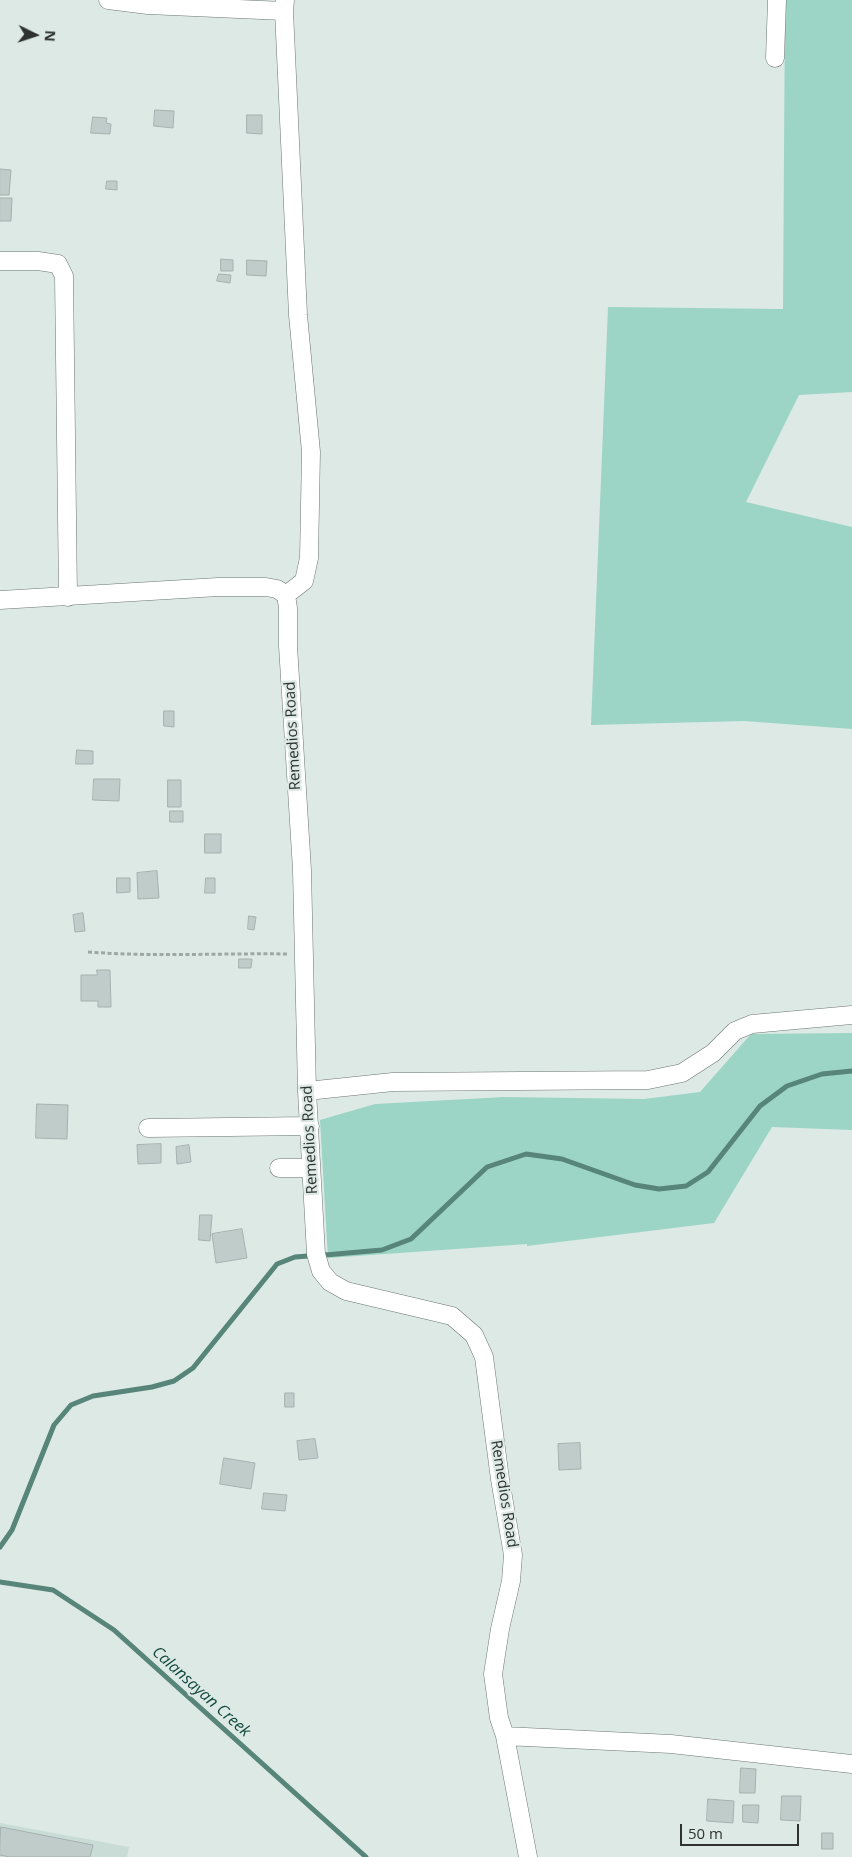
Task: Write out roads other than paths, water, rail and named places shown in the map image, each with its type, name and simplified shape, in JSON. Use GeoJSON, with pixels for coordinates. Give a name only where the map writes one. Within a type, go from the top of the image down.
{"type":"FeatureCollection","features":[{"type":"Feature","properties":{"kind":"street"},"geometry":{"type":"LineString","coordinates":[[0,600],[218,587],[266,587],[277,589],[286,595],[304,581],[310,558],[311,452],[298,315],[284,6],[148,5],[108,0]]}},
{"type":"Feature","properties":{"kind":"street"},"geometry":{"type":"LineString","coordinates":[[775,58],[777,0]]}},
{"type":"Feature","properties":{"kind":"street"},"geometry":{"type":"LineString","coordinates":[[0,261],[38,261],[58,264],[64,276],[68,597]]}},
{"type":"Feature","properties":{"kind":"street","name":"Remedios Road"},"geometry":{"type":"LineString","coordinates":[[286,595],[288,608],[288,656],[302,870],[307,1091],[316,1254],[321,1271],[330,1282],[346,1291],[452,1316],[474,1335],[484,1357],[500,1479],[513,1555],[511,1581],[500,1629],[493,1674],[528,1857]]}},
{"type":"Feature","properties":{"kind":"street"},"geometry":{"type":"LineString","coordinates":[[307,1091],[392,1082],[648,1080],[682,1073],[713,1053],[735,1030],[752,1024],[852,1014]]}},
{"type":"Feature","properties":{"kind":"street"},"geometry":{"type":"LineString","coordinates":[[148,1128],[310,1126]]}},
{"type":"Feature","properties":{"kind":"street"},"geometry":{"type":"LineString","coordinates":[[278,1168],[311,1168]]}},
{"type":"Feature","properties":{"kind":"street"},"geometry":{"type":"LineString","coordinates":[[505,1736],[671,1744],[850,1759]]}},
{"type":"Feature","properties":{"kind":"waterway"},"geometry":{"type":"LineString","coordinates":[[325,1255],[382,1250],[411,1239],[487,1167],[526,1154],[562,1159],[635,1185],[659,1189],[686,1186],[708,1172],[760,1106],[787,1086],[822,1074],[852,1071]]}},
{"type":"Feature","properties":{"kind":"waterway"},"geometry":{"type":"LineString","coordinates":[[0,1547],[12,1530],[54,1425],[71,1405],[93,1396],[152,1387],[174,1381],[193,1368],[277,1264],[295,1257],[308,1256]]}},
{"type":"Feature","properties":{"kind":"waterway","name":"Calansayan Creek"},"geometry":{"type":"LineString","coordinates":[[0,1582],[53,1590],[114,1630],[366,1857]]}}]}
